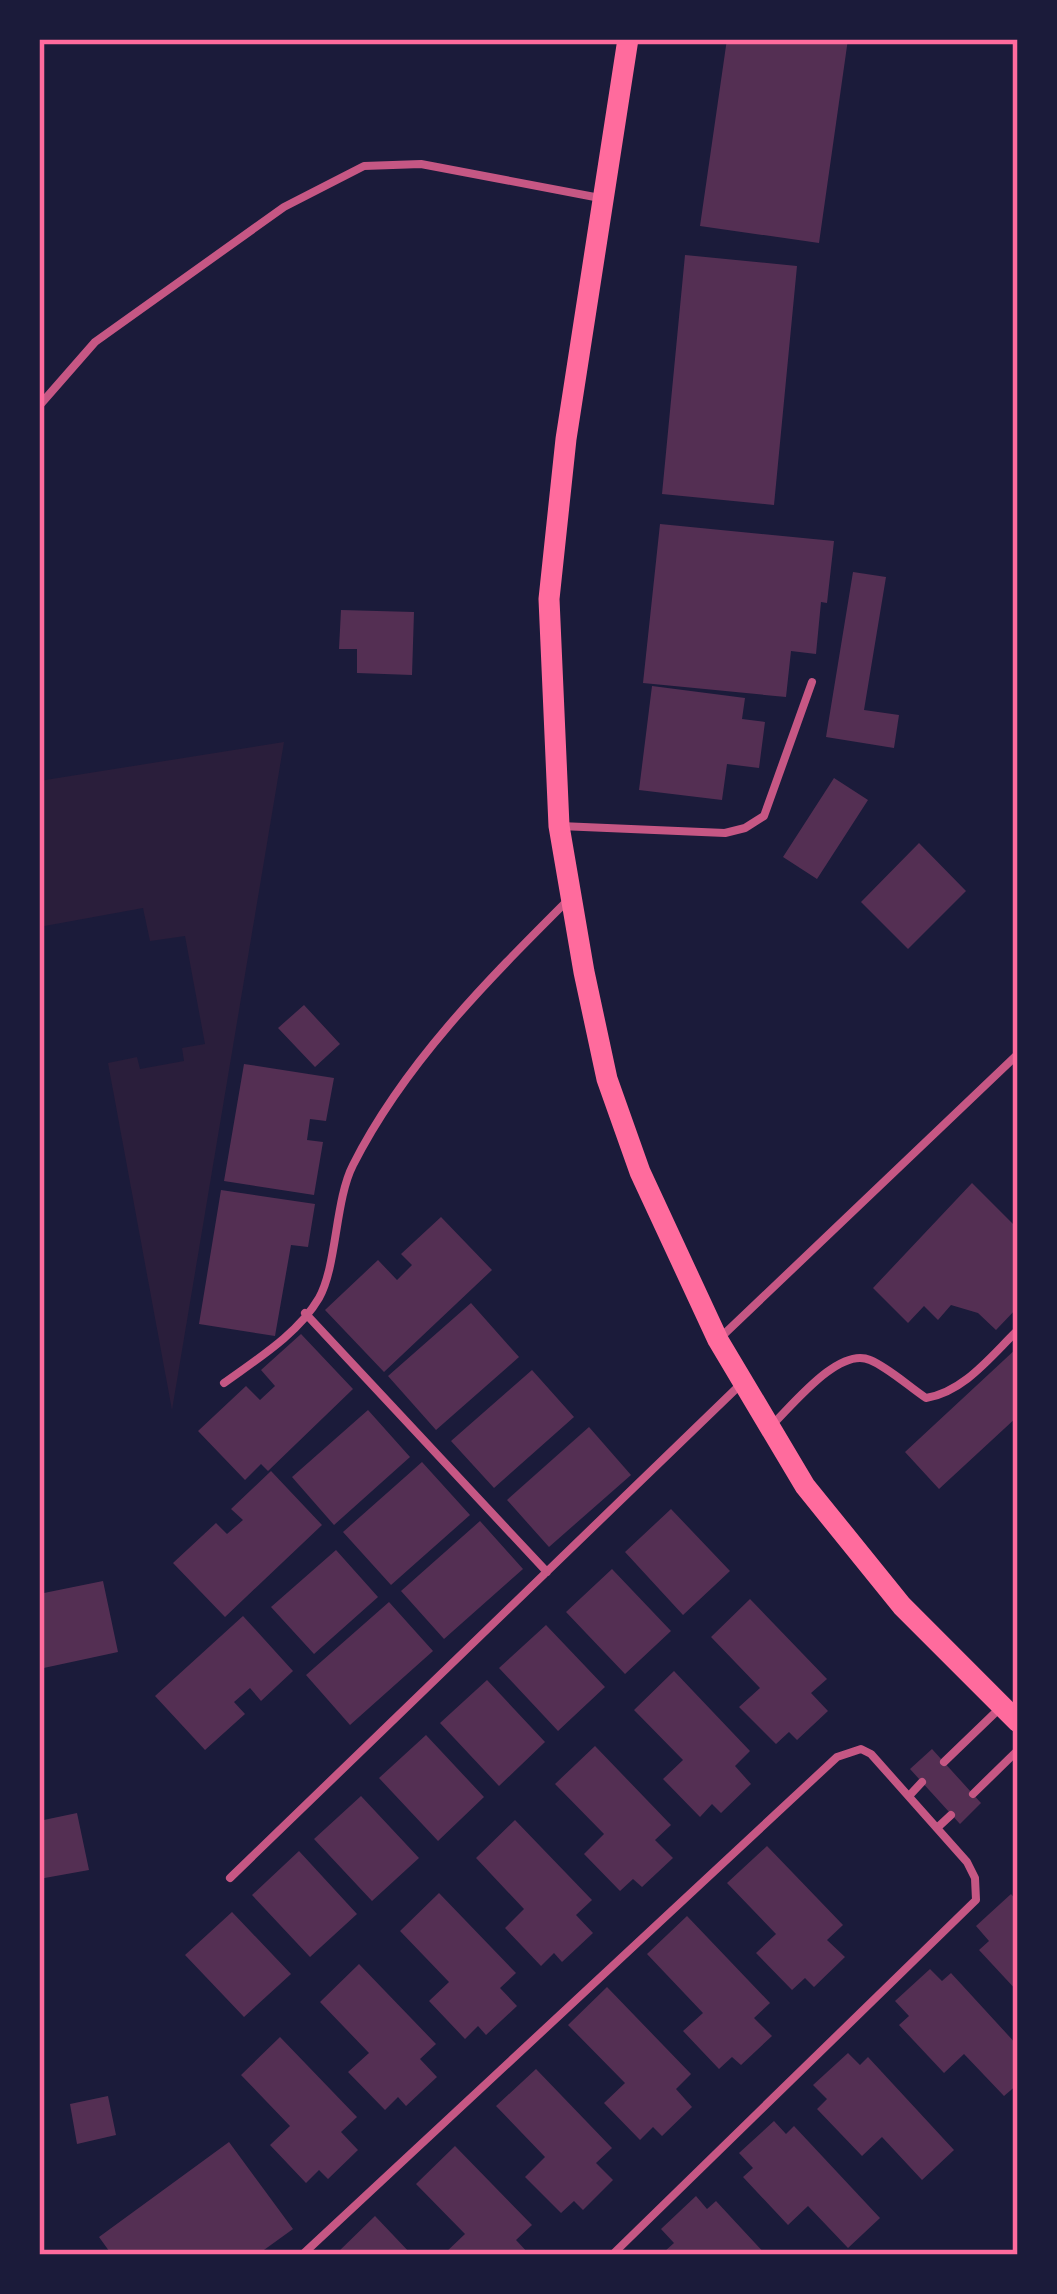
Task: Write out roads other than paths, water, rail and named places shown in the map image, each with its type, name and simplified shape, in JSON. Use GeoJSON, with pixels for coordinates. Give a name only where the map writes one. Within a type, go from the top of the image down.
{"type":"FeatureCollection","features":[{"type":"Feature","properties":{"kind":"main road"},"geometry":{"type":"LineString","coordinates":[[628,39],[566,439],[549,598],[559,826],[607,1079],[640,1172],[718,1340],[805,1486],[902,1606],[1010,1714]]}},
{"type":"Feature","properties":{"kind":"lane"},"geometry":{"type":"LineString","coordinates":[[39,406],[95,342],[284,207],[364,166],[421,164],[603,199]]}},
{"type":"Feature","properties":{"kind":"lane"},"geometry":{"type":"LineString","coordinates":[[559,826],[724,833],[746,828],[764,816],[812,682]]}},
{"type":"Feature","properties":{"kind":"lane"},"geometry":{"type":"LineString","coordinates":[[224,1383],[278,1344],[320,1297],[351,1168],[386,1112],[472,996],[571,897]]}},
{"type":"Feature","properties":{"kind":"lane"},"geometry":{"type":"LineString","coordinates":[[718,1340],[1018,1054]]}},
{"type":"Feature","properties":{"kind":"lane"},"geometry":{"type":"LineString","coordinates":[[305,1313],[547,1572]]}},
{"type":"Feature","properties":{"kind":"lane"},"geometry":{"type":"LineString","coordinates":[[770,1427],[835,1364],[868,1358],[926,1398],[939,1396],[956,1388],[1018,1330]]}},
{"type":"Feature","properties":{"kind":"lane"},"geometry":{"type":"LineString","coordinates":[[230,1878],[743,1381]]}},
{"type":"Feature","properties":{"kind":"lane"},"geometry":{"type":"LineString","coordinates":[[944,1762],[1010,1714]]}},
{"type":"Feature","properties":{"kind":"lane"},"geometry":{"type":"LineString","coordinates":[[302,2255],[837,1757],[861,1749],[871,1754],[967,1862],[975,1878],[976,1900],[612,2255]]}},
{"type":"Feature","properties":{"kind":"lane"},"geometry":{"type":"LineString","coordinates":[[973,1793],[1018,1750]]}},
{"type":"Feature","properties":{"kind":"lane"},"geometry":{"type":"LineString","coordinates":[[908,1796],[922,1783]]}},
{"type":"Feature","properties":{"kind":"lane"},"geometry":{"type":"LineString","coordinates":[[937,1828],[951,1815]]}}]}
